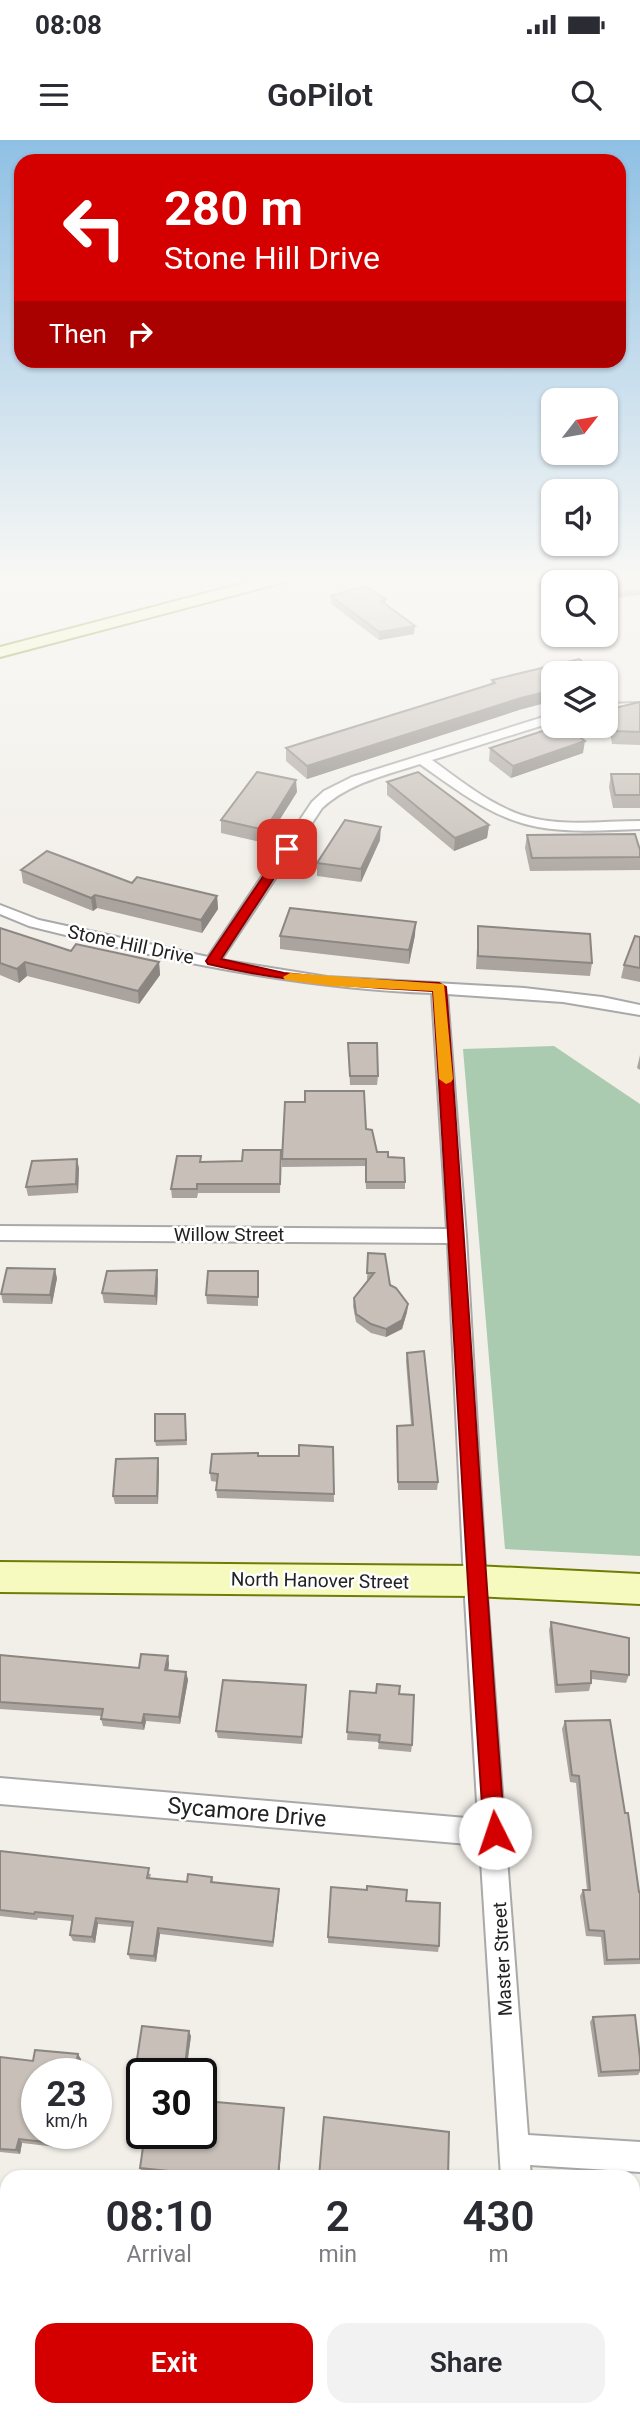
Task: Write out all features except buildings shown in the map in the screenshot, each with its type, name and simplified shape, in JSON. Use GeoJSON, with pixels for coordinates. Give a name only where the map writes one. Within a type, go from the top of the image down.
{"type":"FeatureCollection","features":[{"type":"Feature","properties":{"kind":"street"},"geometry":{"type":"LineString","coordinates":[[618,707],[640,706]]}},
{"type":"Feature","properties":{"kind":"street"},"geometry":{"type":"LineString","coordinates":[[213,961],[317,804],[328,794],[357,780],[541,723]]}},
{"type":"Feature","properties":{"kind":"street"},"geometry":{"type":"LineString","coordinates":[[423,760],[488,804],[512,816],[537,823],[561,825],[640,825]]}},
{"type":"Feature","properties":{"kind":"street","name":"Stone Hill Drive"},"geometry":{"type":"LineString","coordinates":[[0,909],[34,923],[284,976],[331,982],[575,998],[640,1010]]}},
{"type":"Feature","properties":{"kind":"street","name":"Master Street"},"geometry":{"type":"LineString","coordinates":[[439,987],[457,1236],[475,1581],[495,1833],[514,2163]]}},
{"type":"Feature","properties":{"kind":"street","name":"Willow Street"},"geometry":{"type":"LineString","coordinates":[[0,1233],[457,1236]]}},
{"type":"Feature","properties":{"kind":"street","name":"North Hanover Street"},"geometry":{"type":"LineString","coordinates":[[0,1577],[475,1581],[640,1589]]}},
{"type":"Feature","properties":{"kind":"street","name":"Sycamore Drive"},"geometry":{"type":"LineString","coordinates":[[0,1791],[495,1833]]}},
{"type":"Feature","properties":{"kind":"street"},"geometry":{"type":"LineString","coordinates":[[514,2163],[640,2157]]}},
{"type":"Feature","properties":{"kind":"green space"},"geometry":{"type":"Polygon","coordinates":[[[554,1046],[640,1104],[640,1556],[505,1549],[463,1049],[554,1046]]]}},
{"type":"Feature","properties":{"kind":"slow traffic"},"geometry":{"type":"LineString","coordinates":[[290,977],[331,982],[439,987],[446,1079]]}},
{"type":"Feature","properties":{"kind":"route"},"geometry":{"type":"LineString","coordinates":[[287,849],[213,961],[284,976],[331,982],[439,987],[457,1236],[475,1581],[495,1833]]}}]}
